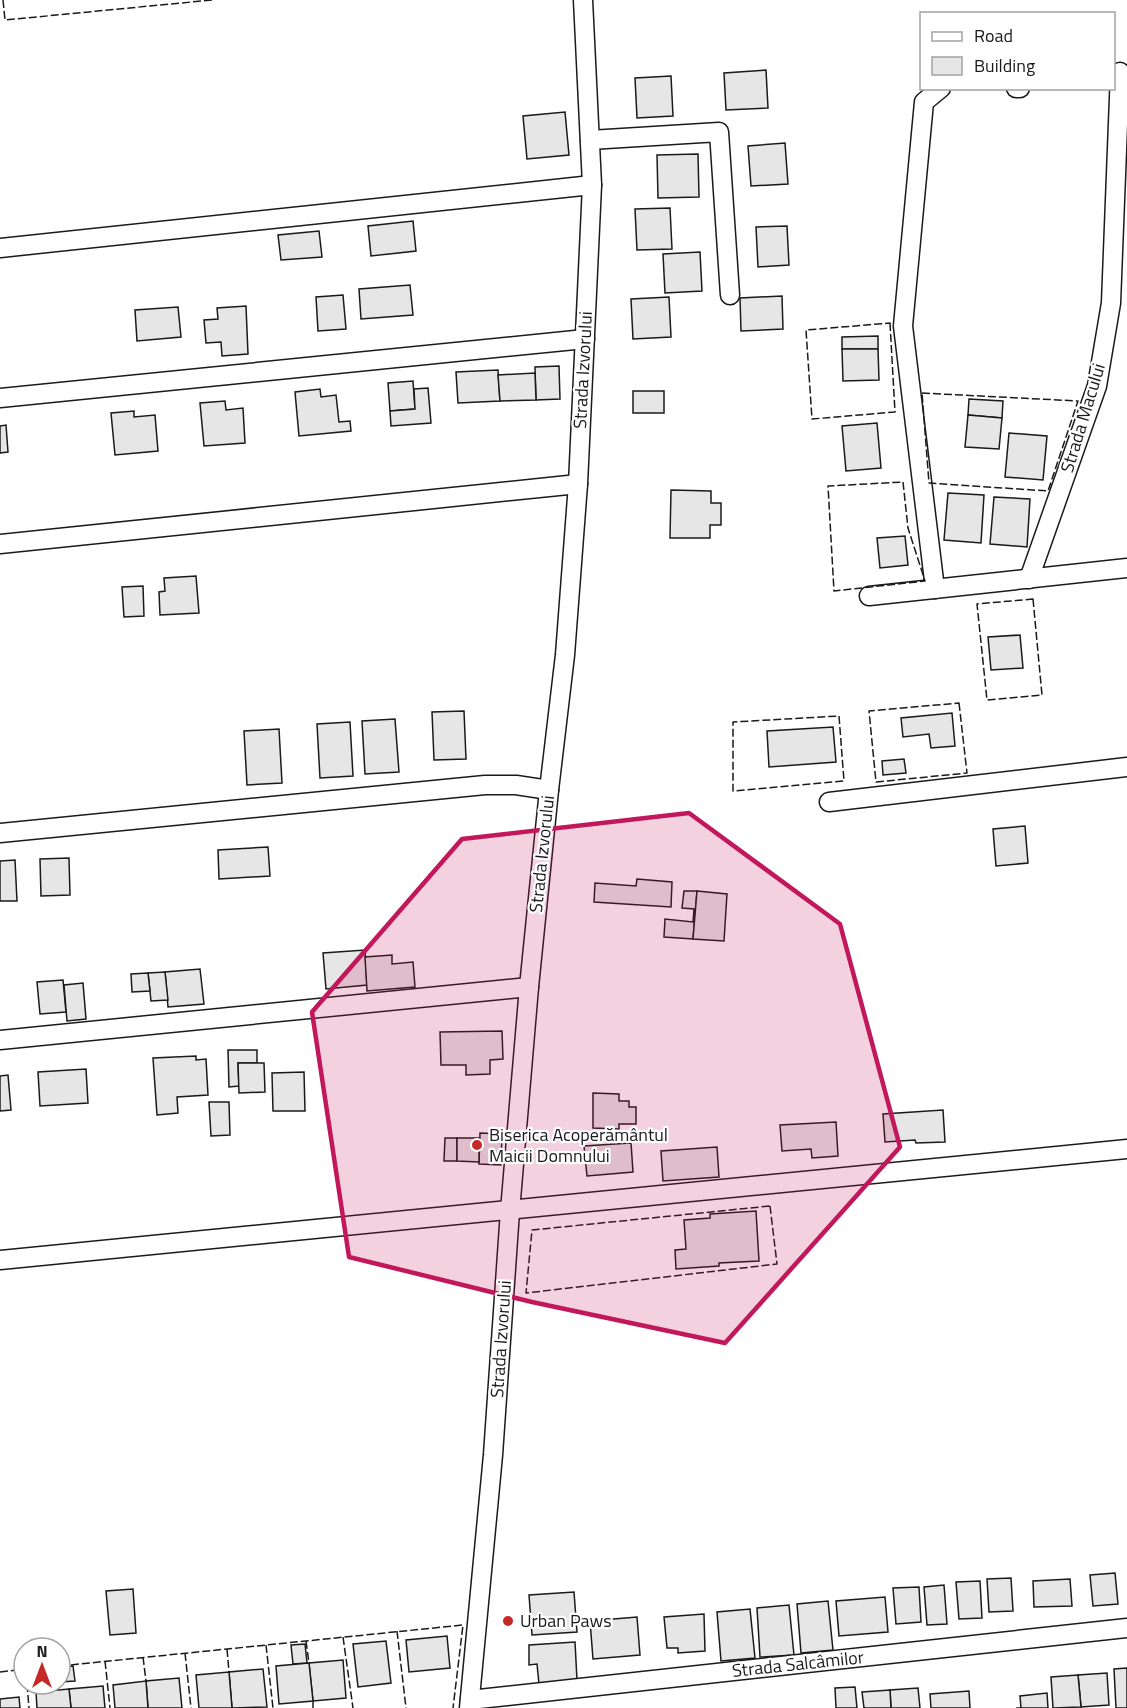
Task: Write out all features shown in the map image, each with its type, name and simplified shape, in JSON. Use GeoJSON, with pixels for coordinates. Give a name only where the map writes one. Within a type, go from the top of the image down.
{"type":"FeatureCollection","features":[{"type":"Feature","properties":{"kind":"street","name":"Strada Izvorului"},"geometry":{"type":"LineString","coordinates":[[469,1704],[493,1455],[528,987],[565,655],[578,484],[592,185],[583,0]]}},
{"type":"Feature","properties":{"kind":"street","name":"Strada Macului"},"geometry":{"type":"LineString","coordinates":[[1029,579],[1097,386],[1111,303],[1120,72]]}},
{"type":"Feature","properties":{"kind":"street"},"geometry":{"type":"LineString","coordinates":[[935,589],[903,326],[924,102],[939,90]]}},
{"type":"Feature","properties":{"kind":"street"},"geometry":{"type":"LineString","coordinates":[[591,140],[719,132],[730,295]]}},
{"type":"Feature","properties":{"kind":"street"},"geometry":{"type":"LineString","coordinates":[[0,248],[592,185]]}},
{"type":"Feature","properties":{"kind":"street"},"geometry":{"type":"LineString","coordinates":[[0,398],[585,339]]}},
{"type":"Feature","properties":{"kind":"street"},"geometry":{"type":"LineString","coordinates":[[0,544],[578,484]]}},
{"type":"Feature","properties":{"kind":"street"},"geometry":{"type":"LineString","coordinates":[[869,596],[1127,568]]}},
{"type":"Feature","properties":{"kind":"street"},"geometry":{"type":"LineString","coordinates":[[829,802],[1127,767]]}},
{"type":"Feature","properties":{"kind":"street"},"geometry":{"type":"LineString","coordinates":[[0,833],[485,785],[516,785],[549,790]]}},
{"type":"Feature","properties":{"kind":"street"},"geometry":{"type":"LineString","coordinates":[[0,1040],[528,987]]}},
{"type":"Feature","properties":{"kind":"street"},"geometry":{"type":"LineString","coordinates":[[0,1260],[1127,1149]]}},
{"type":"Feature","properties":{"kind":"street","name":"Strada Salcâmilor"},"geometry":{"type":"LineString","coordinates":[[469,1704],[1127,1628]]}},
{"type":"Feature","properties":{"kind":"highlighted area"},"geometry":{"type":"Polygon","coordinates":[[[689,813],[840,924],[900,1147],[725,1343],[532,1302],[349,1257],[312,1012],[462,839],[689,813]]]}},
{"type":"Feature","properties":{"kind":"building"},"geometry":{"type":"Polygon","coordinates":[[[766,70],[768,108],[726,110],[724,73],[766,70]]]}},
{"type":"Feature","properties":{"kind":"building"},"geometry":{"type":"Polygon","coordinates":[[[671,76],[673,116],[637,118],[635,78],[671,76]]]}},
{"type":"Feature","properties":{"kind":"building"},"geometry":{"type":"Polygon","coordinates":[[[565,112],[569,155],[527,159],[523,116],[565,112]]]}},
{"type":"Feature","properties":{"kind":"building"},"geometry":{"type":"Polygon","coordinates":[[[785,143],[788,184],[751,186],[748,146],[785,143]]]}},
{"type":"Feature","properties":{"kind":"building"},"geometry":{"type":"Polygon","coordinates":[[[698,154],[699,197],[658,198],[657,155],[698,154]]]}},
{"type":"Feature","properties":{"kind":"building"},"geometry":{"type":"Polygon","coordinates":[[[670,208],[672,249],[637,250],[635,209],[670,208]]]}},
{"type":"Feature","properties":{"kind":"building"},"geometry":{"type":"Polygon","coordinates":[[[413,221],[416,251],[371,256],[368,226],[413,221]]]}},
{"type":"Feature","properties":{"kind":"building"},"geometry":{"type":"Polygon","coordinates":[[[787,226],[789,265],[758,267],[756,227],[787,226]]]}},
{"type":"Feature","properties":{"kind":"building"},"geometry":{"type":"Polygon","coordinates":[[[319,231],[322,257],[281,260],[278,235],[319,231]]]}},
{"type":"Feature","properties":{"kind":"building"},"geometry":{"type":"Polygon","coordinates":[[[700,252],[702,291],[665,293],[663,254],[700,252]]]}},
{"type":"Feature","properties":{"kind":"building"},"geometry":{"type":"Polygon","coordinates":[[[410,285],[413,315],[361,319],[359,289],[410,285]]]}},
{"type":"Feature","properties":{"kind":"building"},"geometry":{"type":"Polygon","coordinates":[[[343,295],[346,329],[318,331],[316,297],[343,295]]]}},
{"type":"Feature","properties":{"kind":"building"},"geometry":{"type":"Polygon","coordinates":[[[782,296],[783,329],[741,331],[740,298],[782,296]]]}},
{"type":"Feature","properties":{"kind":"building"},"geometry":{"type":"Polygon","coordinates":[[[669,297],[671,337],[633,339],[631,299],[669,297]]]}},
{"type":"Feature","properties":{"kind":"building"},"geometry":{"type":"Polygon","coordinates":[[[246,306],[248,354],[222,356],[221,342],[206,343],[204,320],[218,319],[217,308],[246,306]]]}},
{"type":"Feature","properties":{"kind":"building"},"geometry":{"type":"Polygon","coordinates":[[[178,307],[181,337],[137,341],[135,310],[178,307]]]}},
{"type":"Feature","properties":{"kind":"building"},"geometry":{"type":"Polygon","coordinates":[[[878,336],[878,349],[842,349],[842,337],[878,336]]]}},
{"type":"Feature","properties":{"kind":"building"},"geometry":{"type":"Polygon","coordinates":[[[842,349],[878,349],[879,380],[843,381],[842,349]]]}},
{"type":"Feature","properties":{"kind":"building"},"geometry":{"type":"Polygon","coordinates":[[[559,366],[560,399],[536,400],[535,367],[559,366]]]}},
{"type":"Feature","properties":{"kind":"building"},"geometry":{"type":"Polygon","coordinates":[[[498,370],[500,401],[458,403],[456,372],[498,370]]]}},
{"type":"Feature","properties":{"kind":"building"},"geometry":{"type":"Polygon","coordinates":[[[535,373],[536,400],[500,401],[498,375],[535,373]]]}},
{"type":"Feature","properties":{"kind":"building"},"geometry":{"type":"Polygon","coordinates":[[[413,381],[415,409],[390,411],[388,383],[413,381]]]}},
{"type":"Feature","properties":{"kind":"building"},"geometry":{"type":"Polygon","coordinates":[[[428,388],[431,423],[391,426],[390,411],[415,409],[414,389],[428,388]]]}},
{"type":"Feature","properties":{"kind":"building"},"geometry":{"type":"Polygon","coordinates":[[[320,389],[321,397],[336,395],[339,422],[350,421],[351,431],[299,436],[295,392],[320,389]]]}},
{"type":"Feature","properties":{"kind":"building"},"geometry":{"type":"Polygon","coordinates":[[[633,391],[664,391],[664,413],[633,413],[633,391]]]}},
{"type":"Feature","properties":{"kind":"building"},"geometry":{"type":"Polygon","coordinates":[[[969,399],[1003,401],[1002,418],[968,415],[969,399]]]}},
{"type":"Feature","properties":{"kind":"building"},"geometry":{"type":"Polygon","coordinates":[[[225,401],[226,410],[243,408],[245,443],[204,446],[200,403],[225,401]]]}},
{"type":"Feature","properties":{"kind":"building"},"geometry":{"type":"Polygon","coordinates":[[[134,411],[134,417],[155,415],[158,451],[115,455],[111,413],[134,411]]]}},
{"type":"Feature","properties":{"kind":"building"},"geometry":{"type":"Polygon","coordinates":[[[968,415],[1002,418],[999,449],[965,447],[968,415]]]}},
{"type":"Feature","properties":{"kind":"building"},"geometry":{"type":"Polygon","coordinates":[[[877,423],[881,468],[846,471],[842,426],[877,423]]]}},
{"type":"Feature","properties":{"kind":"building"},"geometry":{"type":"Polygon","coordinates":[[[6,425],[8,452],[0,453],[0,426],[6,425]]]}},
{"type":"Feature","properties":{"kind":"building"},"geometry":{"type":"Polygon","coordinates":[[[1009,433],[1047,436],[1043,480],[1005,477],[1009,433]]]}},
{"type":"Feature","properties":{"kind":"building"},"geometry":{"type":"Polygon","coordinates":[[[671,490],[711,491],[711,503],[721,503],[721,525],[710,525],[710,538],[670,538],[671,490]]]}},
{"type":"Feature","properties":{"kind":"building"},"geometry":{"type":"Polygon","coordinates":[[[948,493],[984,495],[981,543],[944,540],[948,493]]]}},
{"type":"Feature","properties":{"kind":"building"},"geometry":{"type":"Polygon","coordinates":[[[994,497],[1030,499],[1027,547],[990,544],[994,497]]]}},
{"type":"Feature","properties":{"kind":"building"},"geometry":{"type":"Polygon","coordinates":[[[905,536],[908,565],[880,568],[877,538],[905,536]]]}},
{"type":"Feature","properties":{"kind":"building"},"geometry":{"type":"Polygon","coordinates":[[[196,576],[199,613],[160,615],[159,592],[165,591],[164,578],[196,576]]]}},
{"type":"Feature","properties":{"kind":"building"},"geometry":{"type":"Polygon","coordinates":[[[143,586],[144,616],[124,617],[122,587],[143,586]]]}},
{"type":"Feature","properties":{"kind":"building"},"geometry":{"type":"Polygon","coordinates":[[[1020,635],[1023,668],[991,670],[988,637],[1020,635]]]}},
{"type":"Feature","properties":{"kind":"building"},"geometry":{"type":"Polygon","coordinates":[[[464,711],[466,759],[434,760],[432,712],[464,711]]]}},
{"type":"Feature","properties":{"kind":"building"},"geometry":{"type":"Polygon","coordinates":[[[952,713],[955,746],[931,748],[929,734],[903,737],[901,718],[952,713]]]}},
{"type":"Feature","properties":{"kind":"building"},"geometry":{"type":"Polygon","coordinates":[[[395,719],[399,772],[365,774],[362,721],[395,719]]]}},
{"type":"Feature","properties":{"kind":"building"},"geometry":{"type":"Polygon","coordinates":[[[350,722],[353,776],[320,778],[317,724],[350,722]]]}},
{"type":"Feature","properties":{"kind":"building"},"geometry":{"type":"Polygon","coordinates":[[[833,727],[836,762],[769,767],[767,731],[833,727]]]}},
{"type":"Feature","properties":{"kind":"building"},"geometry":{"type":"Polygon","coordinates":[[[279,729],[282,783],[247,785],[244,731],[279,729]]]}},
{"type":"Feature","properties":{"kind":"building"},"geometry":{"type":"Polygon","coordinates":[[[904,759],[906,773],[883,775],[882,761],[904,759]]]}},
{"type":"Feature","properties":{"kind":"building"},"geometry":{"type":"Polygon","coordinates":[[[1025,826],[1028,863],[996,866],[993,829],[1025,826]]]}},
{"type":"Feature","properties":{"kind":"building"},"geometry":{"type":"Polygon","coordinates":[[[268,847],[270,876],[219,879],[218,850],[268,847]]]}},
{"type":"Feature","properties":{"kind":"building"},"geometry":{"type":"Polygon","coordinates":[[[69,858],[70,895],[41,896],[40,859],[69,858]]]}},
{"type":"Feature","properties":{"kind":"building"},"geometry":{"type":"Polygon","coordinates":[[[15,860],[17,901],[0,901],[0,861],[15,860]]]}},
{"type":"Feature","properties":{"kind":"building"},"geometry":{"type":"Polygon","coordinates":[[[637,879],[672,882],[671,907],[594,902],[595,883],[636,886],[637,879]]]}},
{"type":"Feature","properties":{"kind":"building"},"geometry":{"type":"Polygon","coordinates":[[[684,891],[697,891],[693,939],[664,937],[665,919],[693,922],[694,909],[682,908],[684,891]]]}},
{"type":"Feature","properties":{"kind":"building"},"geometry":{"type":"Polygon","coordinates":[[[697,891],[727,894],[724,941],[693,939],[697,891]]]}},
{"type":"Feature","properties":{"kind":"building"},"geometry":{"type":"Polygon","coordinates":[[[365,950],[367,985],[326,989],[323,953],[365,950]]]}},
{"type":"Feature","properties":{"kind":"building"},"geometry":{"type":"Polygon","coordinates":[[[392,955],[392,964],[413,962],[415,987],[367,991],[365,957],[392,955]]]}},
{"type":"Feature","properties":{"kind":"building"},"geometry":{"type":"Polygon","coordinates":[[[200,969],[204,1004],[168,1007],[165,972],[200,969]]]}},
{"type":"Feature","properties":{"kind":"building"},"geometry":{"type":"Polygon","coordinates":[[[165,972],[168,1000],[151,1001],[148,973],[165,972]]]}},
{"type":"Feature","properties":{"kind":"building"},"geometry":{"type":"Polygon","coordinates":[[[148,973],[150,991],[132,992],[131,974],[148,973]]]}},
{"type":"Feature","properties":{"kind":"building"},"geometry":{"type":"Polygon","coordinates":[[[63,980],[66,1012],[40,1014],[37,982],[63,980]]]}},
{"type":"Feature","properties":{"kind":"building"},"geometry":{"type":"Polygon","coordinates":[[[83,983],[86,1019],[67,1021],[64,985],[83,983]]]}},
{"type":"Feature","properties":{"kind":"building"},"geometry":{"type":"Polygon","coordinates":[[[502,1031],[503,1059],[490,1060],[490,1074],[466,1075],[466,1065],[441,1065],[440,1032],[502,1031]]]}},
{"type":"Feature","properties":{"kind":"building"},"geometry":{"type":"Polygon","coordinates":[[[228,1050],[257,1050],[257,1063],[238,1063],[239,1086],[229,1087],[228,1050]]]}},
{"type":"Feature","properties":{"kind":"building"},"geometry":{"type":"Polygon","coordinates":[[[196,1056],[196,1060],[206,1059],[208,1095],[177,1097],[178,1113],[157,1115],[153,1058],[196,1056]]]}},
{"type":"Feature","properties":{"kind":"building"},"geometry":{"type":"Polygon","coordinates":[[[238,1063],[264,1063],[265,1092],[239,1093],[238,1063]]]}},
{"type":"Feature","properties":{"kind":"building"},"geometry":{"type":"Polygon","coordinates":[[[86,1069],[88,1103],[40,1106],[38,1072],[86,1069]]]}},
{"type":"Feature","properties":{"kind":"building"},"geometry":{"type":"Polygon","coordinates":[[[304,1072],[305,1111],[273,1111],[272,1073],[304,1072]]]}},
{"type":"Feature","properties":{"kind":"building"},"geometry":{"type":"Polygon","coordinates":[[[8,1075],[11,1110],[0,1111],[0,1076],[8,1075]]]}},
{"type":"Feature","properties":{"kind":"building"},"geometry":{"type":"Polygon","coordinates":[[[593,1093],[619,1094],[619,1101],[629,1101],[629,1107],[636,1107],[636,1124],[619,1124],[619,1129],[593,1128],[593,1093]]]}},
{"type":"Feature","properties":{"kind":"building"},"geometry":{"type":"Polygon","coordinates":[[[209,1102],[229,1102],[230,1135],[211,1136],[209,1102]]]}},
{"type":"Feature","properties":{"kind":"building"},"geometry":{"type":"Polygon","coordinates":[[[943,1110],[945,1142],[916,1143],[915,1140],[885,1142],[883,1114],[943,1110]]]}},
{"type":"Feature","properties":{"kind":"building"},"geometry":{"type":"Polygon","coordinates":[[[836,1122],[838,1156],[812,1158],[811,1149],[782,1151],[780,1125],[836,1122]]]}},
{"type":"Feature","properties":{"kind":"building"},"geometry":{"type":"Polygon","coordinates":[[[480,1133],[502,1134],[501,1165],[479,1164],[480,1133]]]}},
{"type":"Feature","properties":{"kind":"building"},"geometry":{"type":"Polygon","coordinates":[[[445,1138],[457,1138],[457,1161],[444,1161],[445,1138]]]}},
{"type":"Feature","properties":{"kind":"building"},"geometry":{"type":"Polygon","coordinates":[[[457,1138],[479,1138],[479,1162],[457,1161],[457,1138]]]}},
{"type":"Feature","properties":{"kind":"building"},"geometry":{"type":"Polygon","coordinates":[[[631,1143],[633,1172],[587,1176],[584,1146],[631,1143]]]}},
{"type":"Feature","properties":{"kind":"building"},"geometry":{"type":"Polygon","coordinates":[[[717,1147],[719,1177],[663,1181],[661,1151],[717,1147]]]}},
{"type":"Feature","properties":{"kind":"building"},"geometry":{"type":"Polygon","coordinates":[[[756,1211],[759,1261],[719,1263],[719,1266],[676,1269],[675,1250],[686,1249],[684,1220],[710,1218],[710,1214],[756,1211]]]}},
{"type":"Feature","properties":{"kind":"building"},"geometry":{"type":"Polygon","coordinates":[[[1115,1573],[1118,1604],[1093,1606],[1090,1575],[1115,1573]]]}},
{"type":"Feature","properties":{"kind":"building"},"geometry":{"type":"Polygon","coordinates":[[[1011,1578],[1013,1611],[989,1612],[987,1579],[1011,1578]]]}},
{"type":"Feature","properties":{"kind":"building"},"geometry":{"type":"Polygon","coordinates":[[[1070,1579],[1072,1606],[1034,1607],[1033,1581],[1070,1579]]]}},
{"type":"Feature","properties":{"kind":"building"},"geometry":{"type":"Polygon","coordinates":[[[980,1581],[982,1618],[959,1619],[956,1582],[980,1581]]]}},
{"type":"Feature","properties":{"kind":"building"},"geometry":{"type":"Polygon","coordinates":[[[944,1585],[947,1624],[927,1625],[924,1587],[944,1585]]]}},
{"type":"Feature","properties":{"kind":"building"},"geometry":{"type":"Polygon","coordinates":[[[919,1587],[921,1622],[896,1624],[893,1588],[919,1587]]]}},
{"type":"Feature","properties":{"kind":"building"},"geometry":{"type":"Polygon","coordinates":[[[133,1589],[136,1633],[110,1635],[106,1591],[133,1589]]]}},
{"type":"Feature","properties":{"kind":"building"},"geometry":{"type":"Polygon","coordinates":[[[574,1592],[577,1632],[532,1635],[529,1595],[574,1592]]]}},
{"type":"Feature","properties":{"kind":"building"},"geometry":{"type":"Polygon","coordinates":[[[885,1597],[888,1632],[839,1636],[836,1601],[885,1597]]]}},
{"type":"Feature","properties":{"kind":"building"},"geometry":{"type":"Polygon","coordinates":[[[828,1601],[833,1650],[801,1653],[797,1604],[828,1601]]]}},
{"type":"Feature","properties":{"kind":"building"},"geometry":{"type":"Polygon","coordinates":[[[789,1605],[794,1655],[760,1657],[757,1608],[789,1605]]]}},
{"type":"Feature","properties":{"kind":"building"},"geometry":{"type":"Polygon","coordinates":[[[750,1609],[755,1658],[721,1661],[717,1612],[750,1609]]]}},
{"type":"Feature","properties":{"kind":"building"},"geometry":{"type":"Polygon","coordinates":[[[704,1614],[705,1651],[678,1653],[678,1648],[667,1648],[664,1617],[704,1614]]]}},
{"type":"Feature","properties":{"kind":"building"},"geometry":{"type":"Polygon","coordinates":[[[637,1617],[640,1655],[593,1659],[590,1621],[637,1617]]]}},
{"type":"Feature","properties":{"kind":"building"},"geometry":{"type":"Polygon","coordinates":[[[447,1636],[450,1668],[409,1672],[406,1640],[447,1636]]]}},
{"type":"Feature","properties":{"kind":"building"},"geometry":{"type":"Polygon","coordinates":[[[386,1641],[391,1683],[358,1687],[353,1644],[386,1641]]]}},
{"type":"Feature","properties":{"kind":"building"},"geometry":{"type":"Polygon","coordinates":[[[575,1642],[577,1680],[539,1684],[537,1664],[529,1665],[529,1645],[575,1642]]]}},
{"type":"Feature","properties":{"kind":"building"},"geometry":{"type":"Polygon","coordinates":[[[305,1644],[307,1663],[293,1664],[291,1645],[305,1644]]]}},
{"type":"Feature","properties":{"kind":"building"},"geometry":{"type":"Polygon","coordinates":[[[343,1660],[346,1698],[313,1701],[309,1663],[343,1660]]]}},
{"type":"Feature","properties":{"kind":"building"},"geometry":{"type":"Polygon","coordinates":[[[309,1663],[313,1701],[279,1704],[276,1666],[309,1663]]]}},
{"type":"Feature","properties":{"kind":"building"},"geometry":{"type":"Polygon","coordinates":[[[73,1666],[75,1681],[72,1681],[73,1666]]]}},
{"type":"Feature","properties":{"kind":"building"},"geometry":{"type":"Polygon","coordinates":[[[1127,1668],[1127,1708],[1116,1708],[1114,1669],[1127,1668]]]}},
{"type":"Feature","properties":{"kind":"building"},"geometry":{"type":"Polygon","coordinates":[[[263,1669],[267,1707],[232,1708],[229,1672],[263,1669]]]}},
{"type":"Feature","properties":{"kind":"building"},"geometry":{"type":"Polygon","coordinates":[[[229,1672],[232,1708],[199,1708],[196,1675],[229,1672]]]}},
{"type":"Feature","properties":{"kind":"building"},"geometry":{"type":"Polygon","coordinates":[[[1107,1673],[1109,1705],[1081,1707],[1078,1675],[1107,1673]]]}},
{"type":"Feature","properties":{"kind":"building"},"geometry":{"type":"Polygon","coordinates":[[[1078,1675],[1081,1707],[1053,1708],[1051,1677],[1078,1675]]]}},
{"type":"Feature","properties":{"kind":"building"},"geometry":{"type":"Polygon","coordinates":[[[179,1678],[182,1708],[148,1708],[146,1681],[179,1678]]]}},
{"type":"Feature","properties":{"kind":"building"},"geometry":{"type":"Polygon","coordinates":[[[146,1681],[148,1708],[115,1708],[113,1685],[146,1681]]]}},
{"type":"Feature","properties":{"kind":"building"},"geometry":{"type":"Polygon","coordinates":[[[103,1686],[105,1708],[71,1708],[70,1696],[72,1696],[72,1689],[103,1686]]]}},
{"type":"Feature","properties":{"kind":"building"},"geometry":{"type":"Polygon","coordinates":[[[855,1687],[857,1708],[836,1708],[835,1688],[855,1687]]]}},
{"type":"Feature","properties":{"kind":"building"},"geometry":{"type":"Polygon","coordinates":[[[918,1688],[920,1708],[891,1708],[890,1690],[918,1688]]]}},
{"type":"Feature","properties":{"kind":"building"},"geometry":{"type":"Polygon","coordinates":[[[890,1690],[891,1708],[864,1708],[862,1692],[890,1690]]]}},
{"type":"Feature","properties":{"kind":"building"},"geometry":{"type":"Polygon","coordinates":[[[969,1691],[970,1708],[931,1708],[930,1694],[969,1691]]]}},
{"type":"Feature","properties":{"kind":"building"},"geometry":{"type":"Polygon","coordinates":[[[1047,1693],[1048,1708],[1021,1708],[1020,1696],[1047,1693]]]}},
{"type":"Feature","properties":{"kind":"building"},"geometry":{"type":"Polygon","coordinates":[[[36,1696],[70,1696],[71,1708],[37,1708],[36,1696]]]}},
{"type":"Feature","properties":{"kind":"building"},"geometry":{"type":"Polygon","coordinates":[[[19,1697],[20,1708],[0,1708],[0,1699],[19,1697]]]}},
{"type":"Feature","properties":{"kind":"fence"},"geometry":{"type":"LineString","coordinates":[[3,0],[5,20],[212,0]]}},
{"type":"Feature","properties":{"kind":"fence"},"geometry":{"type":"LineString","coordinates":[[890,323],[895,412],[812,419],[806,330],[890,323]]}},
{"type":"Feature","properties":{"kind":"fence"},"geometry":{"type":"LineString","coordinates":[[922,393],[1078,401],[1048,491],[929,483],[922,393]]}},
{"type":"Feature","properties":{"kind":"fence"},"geometry":{"type":"LineString","coordinates":[[903,482],[908,528],[925,581],[834,591],[828,486],[903,482]]}},
{"type":"Feature","properties":{"kind":"fence"},"geometry":{"type":"LineString","coordinates":[[1033,599],[1042,695],[987,700],[977,604],[1033,599]]}},
{"type":"Feature","properties":{"kind":"fence"},"geometry":{"type":"LineString","coordinates":[[959,703],[967,773],[876,782],[869,711],[959,703]]}},
{"type":"Feature","properties":{"kind":"fence"},"geometry":{"type":"LineString","coordinates":[[839,716],[844,781],[733,791],[733,722],[839,716]]}},
{"type":"Feature","properties":{"kind":"fence"},"geometry":{"type":"LineString","coordinates":[[770,1206],[777,1264],[526,1293],[532,1230],[770,1206]]}},
{"type":"Feature","properties":{"kind":"fence"},"geometry":{"type":"LineString","coordinates":[[72,1665],[463,1625],[453,1708]]}},
{"type":"Feature","properties":{"kind":"fence"},"geometry":{"type":"LineString","coordinates":[[397,1631],[406,1708]]}},
{"type":"Feature","properties":{"kind":"fence"},"geometry":{"type":"LineString","coordinates":[[343,1637],[353,1708]]}},
{"type":"Feature","properties":{"kind":"fence"},"geometry":{"type":"LineString","coordinates":[[306,1641],[309,1663]]}},
{"type":"Feature","properties":{"kind":"fence"},"geometry":{"type":"LineString","coordinates":[[266,1645],[273,1708]]}},
{"type":"Feature","properties":{"kind":"fence"},"geometry":{"type":"LineString","coordinates":[[227,1649],[229,1672]]}},
{"type":"Feature","properties":{"kind":"fence"},"geometry":{"type":"LineString","coordinates":[[185,1653],[191,1708]]}},
{"type":"Feature","properties":{"kind":"fence"},"geometry":{"type":"LineString","coordinates":[[143,1657],[146,1681]]}},
{"type":"Feature","properties":{"kind":"fence"},"geometry":{"type":"LineString","coordinates":[[105,1661],[110,1708]]}},
{"type":"Feature","properties":{"kind":"fence"},"geometry":{"type":"LineString","coordinates":[[0,1672],[12,1670]]}},
{"type":"Feature","properties":{"kind":"fence"},"geometry":{"type":"LineString","coordinates":[[28,1696],[29,1708]]}},
{"type":"Feature","properties":{"kind":"fence"},"geometry":{"type":"LineString","coordinates":[[313,1701],[313,1708]]}},
{"type":"Feature","properties":{"kind":"place","name":"Biserica Acoperământul Maicii Domnului"},"geometry":{"type":"Point","coordinates":[477,1145]}},
{"type":"Feature","properties":{"kind":"place","name":"Urban Paws"},"geometry":{"type":"Point","coordinates":[508,1621]}}]}
